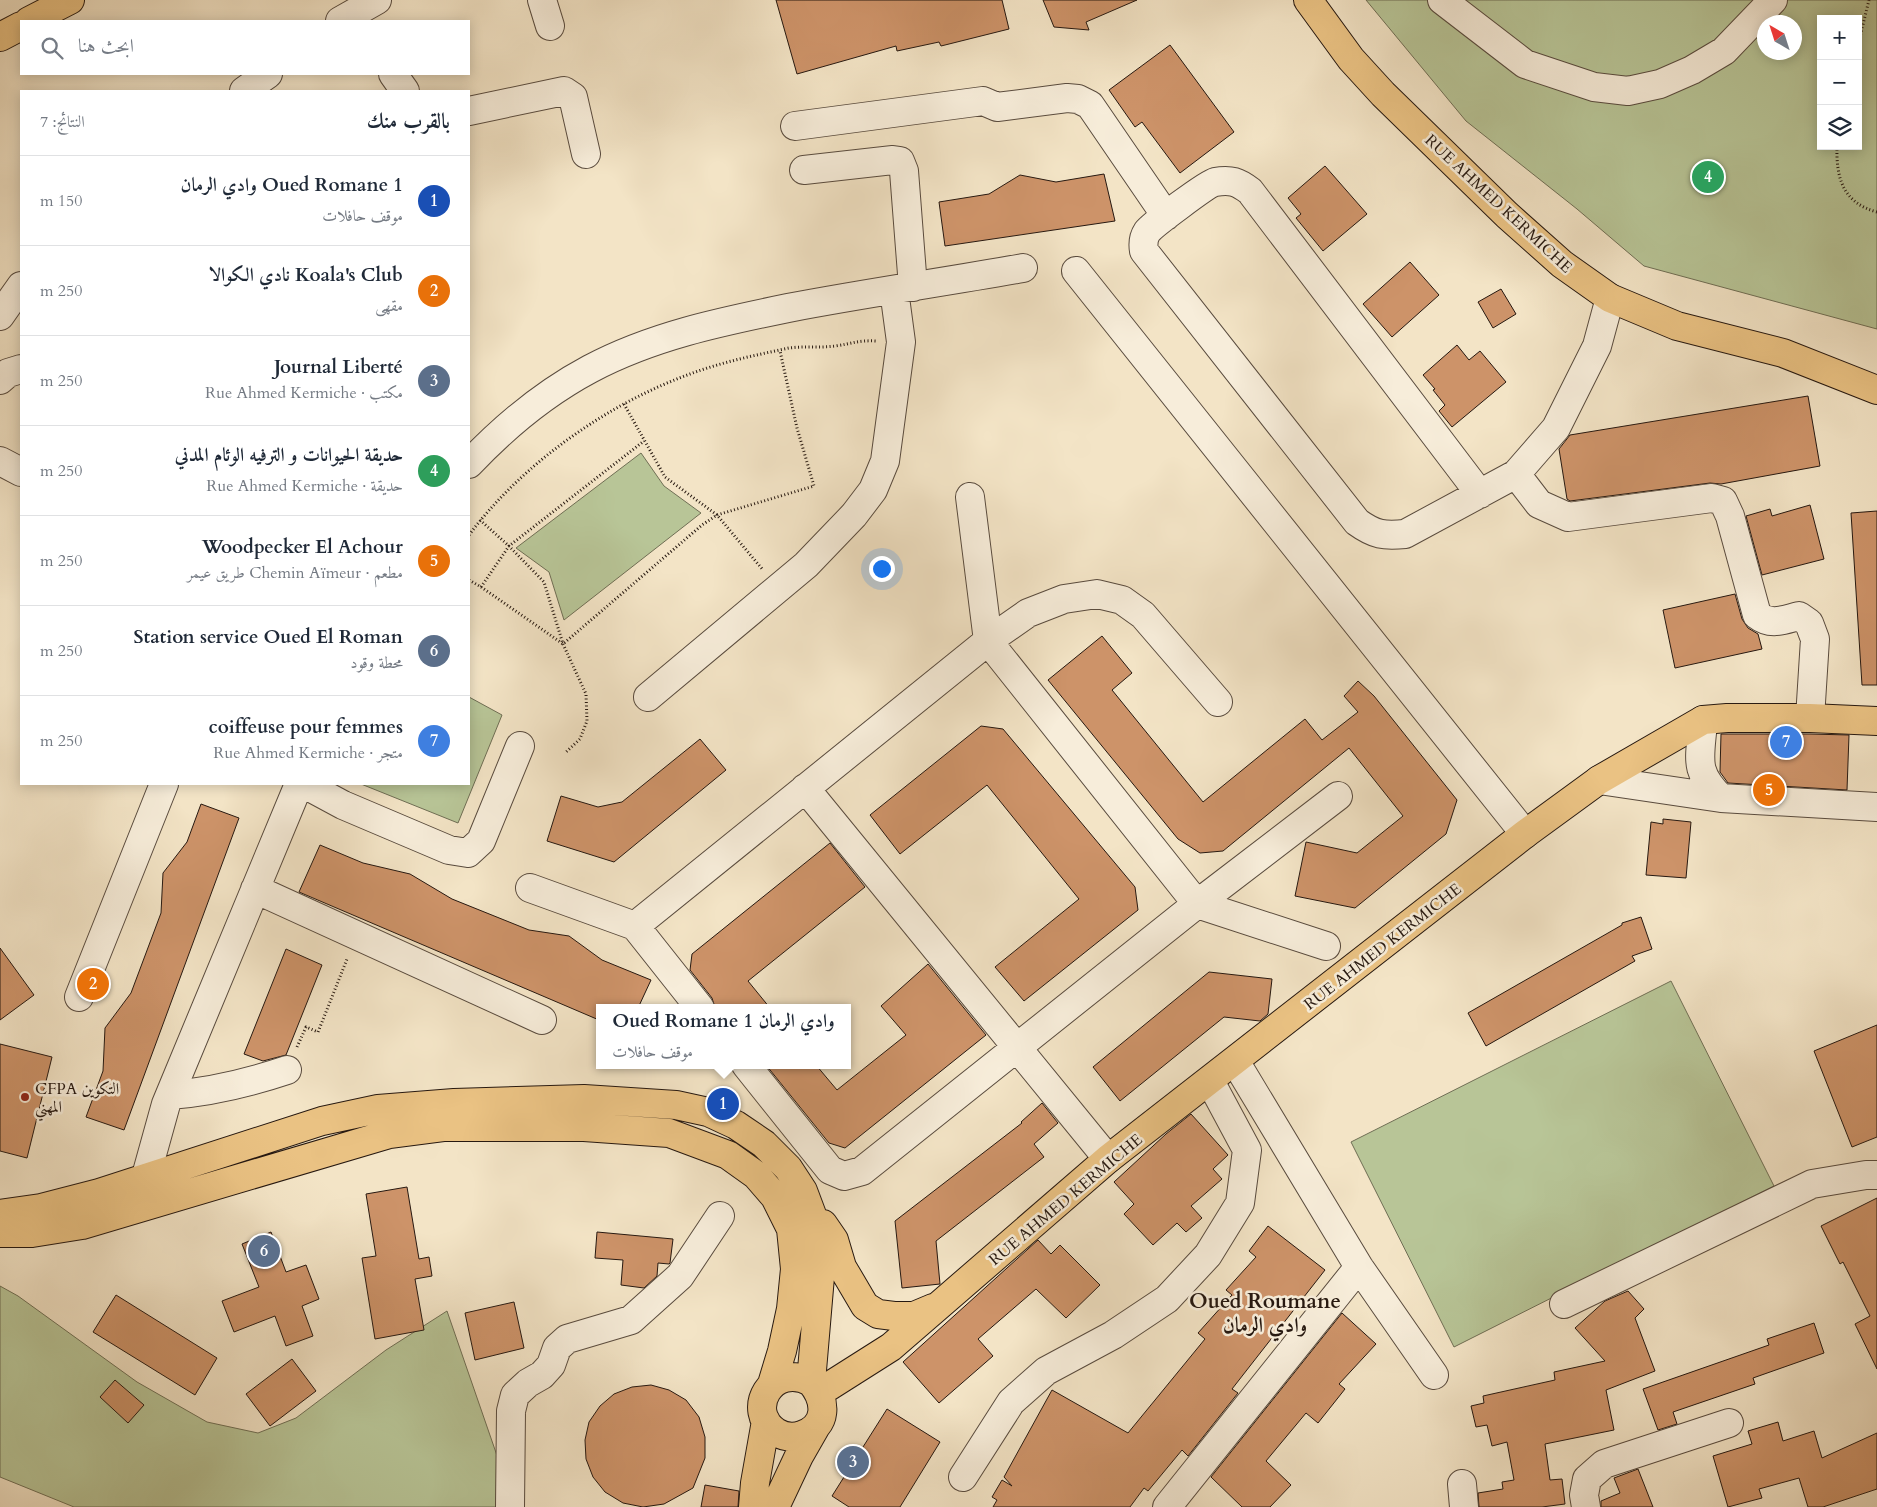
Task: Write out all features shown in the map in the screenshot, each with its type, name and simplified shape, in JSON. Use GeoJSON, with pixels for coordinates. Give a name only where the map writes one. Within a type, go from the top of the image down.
{"type":"FeatureCollection","features":[{"type":"Feature","properties":{"kind":"main road"},"geometry":{"type":"LineString","coordinates":[[32,20],[70,0]]}},
{"type":"Feature","properties":{"kind":"main road","name":"RUE AHMED KERMICHE"},"geometry":{"type":"LineString","coordinates":[[1308,0],[1351,59],[1383,94],[1500,208],[1555,258],[1610,298],[1677,326],[1782,353],[1877,390]]}},
{"type":"Feature","properties":{"kind":"main road"},"geometry":{"type":"LineString","coordinates":[[0,37],[20,27]]}},
{"type":"Feature","properties":{"kind":"main road","name":"RUE AHMED KERMICHE"},"geometry":{"type":"LineString","coordinates":[[816,1387],[891,1347],[1108,1159],[1235,1062],[1525,834],[1599,780],[1703,720],[1727,718],[1810,718],[1877,721]]}},
{"type":"Feature","properties":{"kind":"main road"},"geometry":{"type":"LineString","coordinates":[[0,1214],[41,1208],[99,1193],[146,1176],[322,1121],[378,1109],[454,1103],[593,1100],[676,1105],[708,1112],[736,1125],[764,1144],[788,1168],[803,1191],[812,1215],[821,1265],[816,1387],[823,1404],[822,1417],[799,1456],[775,1507]]}},
{"type":"Feature","properties":{"kind":"main road"},"geometry":{"type":"LineString","coordinates":[[0,1234],[32,1233],[82,1225],[389,1134],[443,1127],[489,1126],[584,1127],[670,1133],[728,1155],[756,1176],[775,1197],[791,1229],[795,1269],[791,1309],[782,1352],[772,1384],[766,1392],[763,1402],[763,1412],[766,1421],[772,1429],[789,1437],[798,1437],[815,1428]]}},
{"type":"Feature","properties":{"kind":"main road"},"geometry":{"type":"LineString","coordinates":[[812,1215],[825,1226],[834,1240],[842,1267],[865,1306],[878,1314],[914,1316],[941,1304]]}},
{"type":"Feature","properties":{"kind":"main road"},"geometry":{"type":"LineString","coordinates":[[772,1384],[791,1376],[802,1377],[816,1387]]}},
{"type":"Feature","properties":{"kind":"main road"},"geometry":{"type":"LineString","coordinates":[[752,1507],[766,1421]]}},
{"type":"Feature","properties":{"kind":"street"},"geometry":{"type":"LineString","coordinates":[[350,19],[377,0]]}},
{"type":"Feature","properties":{"kind":"street"},"geometry":{"type":"LineString","coordinates":[[542,0],[550,26]]}},
{"type":"Feature","properties":{"kind":"street"},"geometry":{"type":"LineString","coordinates":[[1442,0],[1524,64],[1594,87],[1628,91],[1660,84],[1692,70],[1724,51],[1773,0]]}},
{"type":"Feature","properties":{"kind":"street"},"geometry":{"type":"LineString","coordinates":[[245,90],[267,75]]}},
{"type":"Feature","properties":{"kind":"street"},"geometry":{"type":"LineString","coordinates":[[394,75],[404,90]]}},
{"type":"Feature","properties":{"kind":"street"},"geometry":{"type":"LineString","coordinates":[[470,110],[564,91],[573,97],[586,154]]}},
{"type":"Feature","properties":{"kind":"street"},"geometry":{"type":"LineString","coordinates":[[795,126],[971,102],[983,101],[997,106],[1067,98],[1078,99],[1090,105],[1166,216]]}},
{"type":"Feature","properties":{"kind":"street"},"geometry":{"type":"LineString","coordinates":[[648,697],[806,565],[847,522],[873,490],[885,462],[901,342],[904,289],[904,171],[900,161],[893,160],[804,170]]}},
{"type":"Feature","properties":{"kind":"street"},"geometry":{"type":"LineString","coordinates":[[1480,494],[1250,191],[1236,181],[1213,182],[1147,232],[1143,242],[1144,251],[1357,522],[1371,532],[1387,536],[1405,534],[1480,494],[1516,474],[1556,428],[1597,346],[1610,298]]}},
{"type":"Feature","properties":{"kind":"street"},"geometry":{"type":"LineString","coordinates":[[470,463],[485,447],[548,394],[591,368],[631,350],[679,332],[736,318],[852,296],[1023,268]]}},
{"type":"Feature","properties":{"kind":"street"},"geometry":{"type":"LineString","coordinates":[[1076,271],[1525,834]]}},
{"type":"Feature","properties":{"kind":"street"},"geometry":{"type":"LineString","coordinates":[[20,288],[0,318],[20,324]]}},
{"type":"Feature","properties":{"kind":"street"},"geometry":{"type":"LineString","coordinates":[[0,380],[8,373],[20,369]]}},
{"type":"Feature","properties":{"kind":"street"},"geometry":{"type":"LineString","coordinates":[[0,461],[20,471]]}},
{"type":"Feature","properties":{"kind":"street"},"geometry":{"type":"LineString","coordinates":[[1516,474],[1538,504],[1568,517],[1712,498],[1723,501],[1730,516],[1757,615],[1764,621],[1776,622],[1799,616],[1809,623],[1815,639],[1810,718]]}},
{"type":"Feature","properties":{"kind":"street"},"geometry":{"type":"LineString","coordinates":[[970,497],[988,642],[1197,904],[1326,946]]}},
{"type":"Feature","properties":{"kind":"street"},"geometry":{"type":"LineString","coordinates":[[635,926],[988,642],[1028,613],[1064,599],[1097,594],[1122,600],[1143,615],[1218,702]]}},
{"type":"Feature","properties":{"kind":"street"},"geometry":{"type":"LineString","coordinates":[[1703,720],[1700,756],[1701,772],[1706,782],[1721,798]]}},
{"type":"Feature","properties":{"kind":"street"},"geometry":{"type":"LineString","coordinates":[[306,785],[344,806],[449,850],[468,853],[481,840],[520,746]]}},
{"type":"Feature","properties":{"kind":"street"},"geometry":{"type":"LineString","coordinates":[[1599,780],[1721,798],[1877,807]]}},
{"type":"Feature","properties":{"kind":"street"},"geometry":{"type":"LineString","coordinates":[[79,997],[164,785]]}},
{"type":"Feature","properties":{"kind":"street"},"geometry":{"type":"LineString","coordinates":[[146,1176],[170,1095],[299,785]]}},
{"type":"Feature","properties":{"kind":"street"},"geometry":{"type":"LineString","coordinates":[[805,788],[1108,1159]]}},
{"type":"Feature","properties":{"kind":"street"},"geometry":{"type":"LineString","coordinates":[[749,1069],[830,1170],[844,1176],[862,1171],[1197,904],[1338,796]]}},
{"type":"Feature","properties":{"kind":"street"},"geometry":{"type":"LineString","coordinates":[[530,888],[635,926],[697,1004]]}},
{"type":"Feature","properties":{"kind":"street"},"geometry":{"type":"LineString","coordinates":[[255,889],[542,1020]]}},
{"type":"Feature","properties":{"kind":"street"},"geometry":{"type":"LineString","coordinates":[[1235,1062],[1359,1267],[1434,1375]]}},
{"type":"Feature","properties":{"kind":"street"},"geometry":{"type":"LineString","coordinates":[[170,1095],[233,1086],[287,1070]]}},
{"type":"Feature","properties":{"kind":"street"},"geometry":{"type":"LineString","coordinates":[[963,1477],[1011,1402],[1046,1371],[1113,1335],[1167,1299],[1208,1255],[1240,1203],[1247,1150],[1210,1080]]}},
{"type":"Feature","properties":{"kind":"street"},"geometry":{"type":"LineString","coordinates":[[1564,1304],[1812,1184],[1866,1175],[1877,1175]]}},
{"type":"Feature","properties":{"kind":"street"},"geometry":{"type":"LineString","coordinates":[[510,1507],[511,1412],[515,1395],[528,1383],[542,1375],[550,1365],[557,1348],[567,1340],[631,1320],[680,1276],[720,1216]]}},
{"type":"Feature","properties":{"kind":"street"},"geometry":{"type":"LineString","coordinates":[[1167,1507],[1359,1267]]}},
{"type":"Feature","properties":{"kind":"street"},"geometry":{"type":"LineString","coordinates":[[1586,1507],[1584,1496],[1587,1479],[1604,1464],[1729,1423]]}},
{"type":"Feature","properties":{"kind":"path"},"geometry":{"type":"LineString","coordinates":[[1862,29],[1869,0]]}},
{"type":"Feature","properties":{"kind":"path"},"geometry":{"type":"LineString","coordinates":[[1837,150],[1837,168],[1843,188],[1854,201],[1869,210],[1877,212]]}},
{"type":"Feature","properties":{"kind":"path"},"geometry":{"type":"LineString","coordinates":[[470,534],[480,520],[528,470],[565,441],[624,404],[690,374],[742,358],[792,348],[835,346],[861,340],[901,342]]}},
{"type":"Feature","properties":{"kind":"path"},"geometry":{"type":"LineString","coordinates":[[563,644],[702,525],[717,515],[814,486],[797,428],[780,351]]}},
{"type":"Feature","properties":{"kind":"path"},"geometry":{"type":"LineString","coordinates":[[624,404],[665,477],[717,515],[779,589]]}},
{"type":"Feature","properties":{"kind":"path"},"geometry":{"type":"LineString","coordinates":[[481,587],[510,546],[644,441]]}},
{"type":"Feature","properties":{"kind":"path"},"geometry":{"type":"LineString","coordinates":[[480,520],[510,546],[544,582],[563,644],[586,694],[587,721],[580,739],[565,753]]}},
{"type":"Feature","properties":{"kind":"path"},"geometry":{"type":"LineString","coordinates":[[470,581],[563,644]]}},
{"type":"Feature","properties":{"kind":"path"},"geometry":{"type":"LineString","coordinates":[[287,1070],[306,1026],[318,1032],[342,972]]}},
{"type":"Feature","properties":{"kind":"green space"},"geometry":{"type":"Polygon","coordinates":[[[1366,0],[1877,0],[1877,329],[1644,266],[1577,209],[1466,121],[1366,0]]]}},
{"type":"Feature","properties":{"kind":"green space"},"geometry":{"type":"Polygon","coordinates":[[[641,453],[664,486],[701,513],[564,620],[549,572],[516,548],[641,453]]]}},
{"type":"Feature","properties":{"kind":"green space"},"geometry":{"type":"Polygon","coordinates":[[[470,698],[502,715],[458,823],[363,785],[470,785],[470,698]]]}},
{"type":"Feature","properties":{"kind":"green space"},"geometry":{"type":"Polygon","coordinates":[[[1671,981],[1774,1186],[1454,1347],[1351,1142],[1671,981]]]}},
{"type":"Feature","properties":{"kind":"green space"},"geometry":{"type":"Polygon","coordinates":[[[0,1286],[18,1296],[137,1382],[207,1422],[258,1433],[296,1418],[386,1350],[447,1311],[502,1470],[501,1507],[74,1507],[0,1477],[0,1286]]]}},
{"type":"Feature","properties":{"kind":"building"},"geometry":{"type":"Polygon","coordinates":[[[776,0],[1002,0],[1009,29],[941,46],[939,42],[897,51],[896,46],[797,74],[776,0]]]}},
{"type":"Feature","properties":{"kind":"building"},"geometry":{"type":"Polygon","coordinates":[[[1043,0],[1137,0],[1086,22],[1089,30],[1054,27],[1043,0]]]}},
{"type":"Feature","properties":{"kind":"building"},"geometry":{"type":"Polygon","coordinates":[[[1170,45],[1234,132],[1180,173],[1142,122],[1135,127],[1109,90],[1170,45]]]}},
{"type":"Feature","properties":{"kind":"building"},"geometry":{"type":"Polygon","coordinates":[[[1325,166],[1367,214],[1323,251],[1296,218],[1301,214],[1288,198],[1325,166]]]}},
{"type":"Feature","properties":{"kind":"building"},"geometry":{"type":"Polygon","coordinates":[[[1104,174],[1115,221],[945,246],[939,202],[989,194],[1020,175],[1056,182],[1104,174]]]}},
{"type":"Feature","properties":{"kind":"building"},"geometry":{"type":"Polygon","coordinates":[[[1410,262],[1439,295],[1392,337],[1363,304],[1410,262]]]}},
{"type":"Feature","properties":{"kind":"building"},"geometry":{"type":"Polygon","coordinates":[[[1501,289],[1516,314],[1493,328],[1478,302],[1501,289]]]}},
{"type":"Feature","properties":{"kind":"building"},"geometry":{"type":"Polygon","coordinates":[[[1457,345],[1469,360],[1480,351],[1506,382],[1452,427],[1439,411],[1445,405],[1423,375],[1457,345]]]}},
{"type":"Feature","properties":{"kind":"building"},"geometry":{"type":"Polygon","coordinates":[[[1808,396],[1820,466],[1721,484],[1710,483],[1570,501],[1567,499],[1559,449],[1570,435],[1808,396]]]}},
{"type":"Feature","properties":{"kind":"building"},"geometry":{"type":"Polygon","coordinates":[[[1810,505],[1824,559],[1762,575],[1746,516],[1770,509],[1772,516],[1810,505]]]}},
{"type":"Feature","properties":{"kind":"building"},"geometry":{"type":"Polygon","coordinates":[[[1877,511],[1877,685],[1862,685],[1851,513],[1877,511]]]}},
{"type":"Feature","properties":{"kind":"building"},"geometry":{"type":"Polygon","coordinates":[[[1735,594],[1742,619],[1748,628],[1758,634],[1762,649],[1675,668],[1663,610],[1735,594]]]}},
{"type":"Feature","properties":{"kind":"building"},"geometry":{"type":"Polygon","coordinates":[[[1102,636],[1132,673],[1112,690],[1203,802],[1305,719],[1322,740],[1358,712],[1344,696],[1358,681],[1374,696],[1457,800],[1446,834],[1355,908],[1295,896],[1306,842],[1357,853],[1403,816],[1349,748],[1223,851],[1200,853],[1178,839],[1048,680],[1102,636]]]}},
{"type":"Feature","properties":{"kind":"building"},"geometry":{"type":"Polygon","coordinates":[[[981,726],[1003,729],[1135,887],[1138,910],[1024,1001],[995,967],[1079,899],[987,785],[900,854],[870,815],[981,726]]]}},
{"type":"Feature","properties":{"kind":"building"},"geometry":{"type":"Polygon","coordinates":[[[1721,734],[1849,735],[1847,790],[1728,783],[1720,772],[1721,734]]]}},
{"type":"Feature","properties":{"kind":"building"},"geometry":{"type":"Polygon","coordinates":[[[700,739],[726,770],[614,862],[547,841],[561,796],[598,807],[622,802],[700,739]]]}},
{"type":"Feature","properties":{"kind":"building"},"geometry":{"type":"Polygon","coordinates":[[[201,804],[239,818],[124,1130],[86,1117],[103,1071],[105,1028],[131,993],[161,913],[163,873],[187,842],[201,804]]]}},
{"type":"Feature","properties":{"kind":"building"},"geometry":{"type":"Polygon","coordinates":[[[1663,819],[1691,822],[1686,878],[1646,875],[1651,822],[1663,824],[1663,819]]]}},
{"type":"Feature","properties":{"kind":"building"},"geometry":{"type":"Polygon","coordinates":[[[830,843],[865,887],[748,981],[767,1004],[714,1004],[712,998],[690,970],[692,954],[830,843]]]}},
{"type":"Feature","properties":{"kind":"building"},"geometry":{"type":"Polygon","coordinates":[[[320,845],[363,863],[410,874],[452,899],[529,930],[569,936],[602,960],[651,980],[640,1004],[596,1004],[596,1019],[299,892],[320,845]]]}},
{"type":"Feature","properties":{"kind":"building"},"geometry":{"type":"Polygon","coordinates":[[[1641,917],[1652,949],[1632,956],[1635,961],[1486,1046],[1468,1013],[1622,925],[1622,923],[1641,917]]]}},
{"type":"Feature","properties":{"kind":"building"},"geometry":{"type":"Polygon","coordinates":[[[0,948],[34,995],[0,1020],[0,948]]]}},
{"type":"Feature","properties":{"kind":"building"},"geometry":{"type":"Polygon","coordinates":[[[286,949],[322,965],[286,1055],[263,1061],[244,1054],[286,949]]]}},
{"type":"Feature","properties":{"kind":"building"},"geometry":{"type":"Polygon","coordinates":[[[928,964],[986,1035],[845,1148],[829,1143],[769,1069],[819,1069],[837,1090],[906,1035],[881,1006],[928,964]]]}},
{"type":"Feature","properties":{"kind":"building"},"geometry":{"type":"Polygon","coordinates":[[[1209,972],[1272,979],[1268,1014],[1260,1021],[1224,1017],[1120,1101],[1093,1067],[1209,972]]]}},
{"type":"Feature","properties":{"kind":"building"},"geometry":{"type":"Polygon","coordinates":[[[1877,1025],[1877,1137],[1852,1147],[1814,1051],[1877,1025]]]}},
{"type":"Feature","properties":{"kind":"building"},"geometry":{"type":"Polygon","coordinates":[[[0,1044],[52,1057],[27,1158],[0,1151],[0,1044]]]}},
{"type":"Feature","properties":{"kind":"building"},"geometry":{"type":"Polygon","coordinates":[[[1042,1103],[1058,1123],[1034,1144],[1044,1157],[936,1241],[940,1284],[902,1288],[895,1221],[1022,1123],[1042,1103]]]}},
{"type":"Feature","properties":{"kind":"building"},"geometry":{"type":"Polygon","coordinates":[[[1191,1114],[1228,1155],[1213,1169],[1222,1179],[1191,1206],[1202,1218],[1186,1232],[1177,1223],[1153,1245],[1124,1214],[1134,1204],[1114,1182],[1166,1134],[1191,1114]]]}},
{"type":"Feature","properties":{"kind":"building"},"geometry":{"type":"Polygon","coordinates":[[[407,1187],[419,1259],[429,1257],[432,1276],[415,1279],[424,1330],[375,1339],[362,1258],[376,1256],[366,1194],[407,1187]]]}},
{"type":"Feature","properties":{"kind":"building"},"geometry":{"type":"Polygon","coordinates":[[[1877,1198],[1877,1369],[1855,1324],[1870,1316],[1843,1262],[1840,1264],[1821,1226],[1877,1198]]]}},
{"type":"Feature","properties":{"kind":"building"},"geometry":{"type":"Polygon","coordinates":[[[1268,1226],[1325,1270],[1232,1389],[1238,1393],[1188,1456],[1182,1450],[1148,1491],[1144,1488],[1130,1507],[993,1507],[997,1500],[992,1497],[1002,1480],[1012,1486],[1004,1477],[1052,1390],[1128,1433],[1205,1339],[1198,1333],[1232,1295],[1226,1290],[1256,1257],[1249,1251],[1268,1226]]]}},
{"type":"Feature","properties":{"kind":"building"},"geometry":{"type":"Polygon","coordinates":[[[271,1232],[286,1272],[306,1265],[319,1299],[302,1306],[313,1336],[286,1346],[275,1316],[234,1332],[222,1301],[259,1287],[242,1244],[271,1232]]]}},
{"type":"Feature","properties":{"kind":"building"},"geometry":{"type":"Polygon","coordinates":[[[597,1232],[673,1239],[670,1263],[658,1263],[657,1276],[644,1288],[621,1285],[623,1260],[595,1258],[597,1232]]]}},
{"type":"Feature","properties":{"kind":"building"},"geometry":{"type":"Polygon","coordinates":[[[1038,1240],[1051,1254],[1060,1245],[1100,1285],[1066,1318],[1036,1289],[978,1339],[993,1356],[939,1403],[903,1362],[1038,1240]]]}},
{"type":"Feature","properties":{"kind":"building"},"geometry":{"type":"Polygon","coordinates":[[[1628,1291],[1644,1309],[1635,1318],[1655,1371],[1606,1390],[1614,1430],[1545,1444],[1550,1480],[1562,1479],[1565,1504],[1542,1507],[1479,1507],[1478,1493],[1503,1489],[1502,1482],[1514,1480],[1507,1442],[1492,1446],[1487,1425],[1476,1427],[1471,1406],[1484,1403],[1483,1396],[1555,1380],[1554,1372],[1605,1361],[1575,1328],[1605,1301],[1628,1291]]]}},
{"type":"Feature","properties":{"kind":"building"},"geometry":{"type":"Polygon","coordinates":[[[116,1295],[217,1358],[195,1395],[93,1332],[116,1295]]]}},
{"type":"Feature","properties":{"kind":"building"},"geometry":{"type":"Polygon","coordinates":[[[514,1302],[524,1348],[475,1360],[465,1313],[514,1302]]]}},
{"type":"Feature","properties":{"kind":"building"},"geometry":{"type":"Polygon","coordinates":[[[1342,1313],[1376,1344],[1339,1384],[1345,1389],[1318,1423],[1306,1413],[1266,1461],[1291,1485],[1270,1507],[1242,1507],[1211,1477],[1342,1313]]]}},
{"type":"Feature","properties":{"kind":"building"},"geometry":{"type":"Polygon","coordinates":[[[1814,1323],[1824,1353],[1753,1378],[1755,1384],[1673,1412],[1677,1424],[1658,1430],[1643,1389],[1769,1345],[1767,1339],[1814,1323]]]}},
{"type":"Feature","properties":{"kind":"building"},"geometry":{"type":"Polygon","coordinates":[[[292,1359],[316,1391],[270,1426],[246,1394],[292,1359]]]}},
{"type":"Feature","properties":{"kind":"building"},"geometry":{"type":"Polygon","coordinates":[[[115,1380],[144,1405],[128,1423],[100,1397],[115,1380]]]}},
{"type":"Feature","properties":{"kind":"building"},"geometry":{"type":"Polygon","coordinates":[[[651,1385],[669,1390],[686,1400],[699,1417],[705,1437],[705,1458],[693,1488],[664,1504],[643,1507],[623,1503],[605,1492],[593,1477],[586,1459],[585,1440],[589,1422],[600,1406],[614,1394],[632,1387],[651,1385]]]}},
{"type":"Feature","properties":{"kind":"building"},"geometry":{"type":"Polygon","coordinates":[[[887,1409],[940,1442],[900,1507],[849,1507],[832,1496],[887,1409]]]}},
{"type":"Feature","properties":{"kind":"building"},"geometry":{"type":"Polygon","coordinates":[[[1778,1422],[1783,1441],[1814,1431],[1822,1458],[1877,1433],[1877,1489],[1823,1507],[1808,1507],[1799,1478],[1759,1489],[1762,1498],[1728,1507],[1713,1456],[1752,1444],[1748,1431],[1778,1422]]]}},
{"type":"Feature","properties":{"kind":"building"},"geometry":{"type":"Polygon","coordinates":[[[1638,1469],[1653,1507],[1601,1507],[1601,1501],[1620,1493],[1614,1478],[1638,1469]]]}},
{"type":"Feature","properties":{"kind":"building"},"geometry":{"type":"Polygon","coordinates":[[[705,1485],[739,1491],[738,1507],[701,1507],[705,1485]]]}},
{"type":"Feature","properties":{"kind":"place","name":"حديقة الحيوانات و الترفيه الوئام المدني"},"geometry":{"type":"Point","coordinates":[1708,177]}},
{"type":"Feature","properties":{"kind":"place","name":"coiffeuse pour femmes"},"geometry":{"type":"Point","coordinates":[1786,742]}},
{"type":"Feature","properties":{"kind":"place","name":"Woodpecker El Achour"},"geometry":{"type":"Point","coordinates":[1769,790]}},
{"type":"Feature","properties":{"kind":"place","name":"Koala's Club نادي الكوالا"},"geometry":{"type":"Point","coordinates":[93,984]}},
{"type":"Feature","properties":{"kind":"place","name":"CFPA التكوين المهني"},"geometry":{"type":"Point","coordinates":[25,1097]}},
{"type":"Feature","properties":{"kind":"place","name":"Oued Romane 1 وادي الرمان"},"geometry":{"type":"Point","coordinates":[723,1104]}},
{"type":"Feature","properties":{"kind":"place","name":"Station service Oued El Roman"},"geometry":{"type":"Point","coordinates":[264,1251]}},
{"type":"Feature","properties":{"kind":"place","name":"Journal Liberté"},"geometry":{"type":"Point","coordinates":[853,1462]}},
{"type":"Feature","properties":{"kind":"district","name":"Oued Roumane وادي الرمان"},"geometry":{"type":"Point","coordinates":[1265,1313]}}]}
